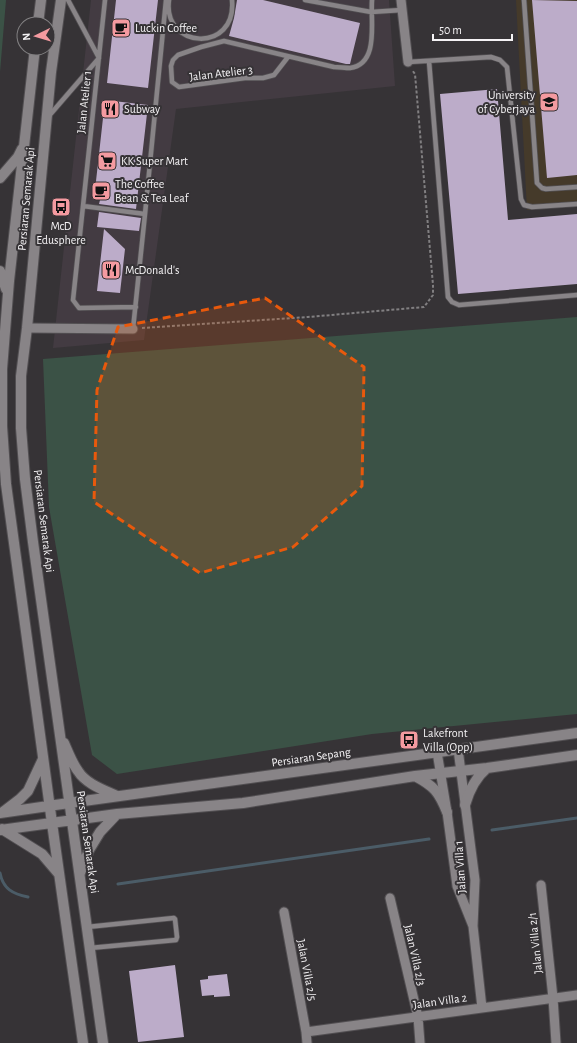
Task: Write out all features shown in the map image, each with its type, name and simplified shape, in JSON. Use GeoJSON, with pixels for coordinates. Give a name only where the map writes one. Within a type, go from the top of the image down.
{"type":"FeatureCollection","features":[{"type":"Feature","properties":{"kind":"main road"},"geometry":{"type":"LineString","coordinates":[[39,16],[41,0]]}},
{"type":"Feature","properties":{"kind":"main road","name":"Persiaran Semarak Api"},"geometry":{"type":"LineString","coordinates":[[61,0],[46,119],[27,328],[21,376],[21,428],[33,542],[103,1043]]}},
{"type":"Feature","properties":{"kind":"main road","name":"Persiaran Semarak Api"},"geometry":{"type":"LineString","coordinates":[[34,56],[8,295],[2,369],[2,426],[6,484],[49,806],[83,1043]]}},
{"type":"Feature","properties":{"kind":"main road"},"geometry":{"type":"LineString","coordinates":[[0,178],[18,157],[24,145]]}},
{"type":"Feature","properties":{"kind":"main road"},"geometry":{"type":"LineString","coordinates":[[0,271],[8,295]]}},
{"type":"Feature","properties":{"kind":"main road","name":"Persiaran Sepang"},"geometry":{"type":"LineString","coordinates":[[1,813],[69,802],[577,733]]}},
{"type":"Feature","properties":{"kind":"main road"},"geometry":{"type":"LineString","coordinates":[[60,736],[78,772],[90,783],[118,796]]}},
{"type":"Feature","properties":{"kind":"main road"},"geometry":{"type":"LineString","coordinates":[[1,830],[117,814],[243,803],[415,776],[487,768],[577,755]]}},
{"type":"Feature","properties":{"kind":"main road"},"geometry":{"type":"LineString","coordinates":[[1,813],[28,791],[43,758]]}},
{"type":"Feature","properties":{"kind":"main road"},"geometry":{"type":"LineString","coordinates":[[465,805],[468,795],[476,781],[487,768]]}},
{"type":"Feature","properties":{"kind":"main road"},"geometry":{"type":"LineString","coordinates":[[415,776],[434,788],[441,797],[447,812]]}},
{"type":"Feature","properties":{"kind":"main road"},"geometry":{"type":"LineString","coordinates":[[79,874],[89,850],[100,832],[117,814]]}},
{"type":"Feature","properties":{"kind":"main road"},"geometry":{"type":"LineString","coordinates":[[1,830],[42,854],[59,874]]}},
{"type":"Feature","properties":{"kind":"street"},"geometry":{"type":"LineString","coordinates":[[402,0],[408,62]]}},
{"type":"Feature","properties":{"kind":"street"},"geometry":{"type":"LineString","coordinates":[[27,328],[133,329]]}},
{"type":"Feature","properties":{"kind":"street","name":"Jalan Villa 1"},"geometry":{"type":"LineString","coordinates":[[458,749],[475,880],[473,926],[482,1008]]}},
{"type":"Feature","properties":{"kind":"street","name":"Jalan Villa 1"},"geometry":{"type":"LineString","coordinates":[[437,752],[457,886],[473,926]]}},
{"type":"Feature","properties":{"kind":"street","name":"Jalan Villa 2/1"},"geometry":{"type":"LineString","coordinates":[[541,885],[553,998],[556,1043]]}},
{"type":"Feature","properties":{"kind":"street","name":"Jalan Villa 2/3"},"geometry":{"type":"LineString","coordinates":[[390,898],[418,1016],[420,1043]]}},
{"type":"Feature","properties":{"kind":"street","name":"Jalan Villa 2/5"},"geometry":{"type":"LineString","coordinates":[[284,912],[307,1043]]}},
{"type":"Feature","properties":{"kind":"street","name":"Jalan Villa 2"},"geometry":{"type":"LineString","coordinates":[[306,1032],[577,995]]}},
{"type":"Feature","properties":{"kind":"lane"},"geometry":{"type":"LineString","coordinates":[[46,119],[100,58],[68,0]]}},
{"type":"Feature","properties":{"kind":"lane","name":"Jalan Atelier 1"},"geometry":{"type":"LineString","coordinates":[[105,0],[73,300],[79,308],[136,307]]}},
{"type":"Feature","properties":{"kind":"lane"},"geometry":{"type":"LineString","coordinates":[[133,329],[166,0]]}},
{"type":"Feature","properties":{"kind":"lane"},"geometry":{"type":"LineString","coordinates":[[169,0],[168,7],[174,26],[182,34],[193,38],[204,39],[214,36],[223,30],[230,21],[233,10],[232,0]]}},
{"type":"Feature","properties":{"kind":"lane"},"geometry":{"type":"LineString","coordinates":[[305,0],[371,12],[402,10]]}},
{"type":"Feature","properties":{"kind":"lane","name":"Jalan Atelier 3"},"geometry":{"type":"LineString","coordinates":[[288,56],[274,74],[263,78],[245,78],[178,87],[172,82],[171,66],[173,60],[178,56],[201,46],[224,41],[288,56],[334,67],[351,68],[361,63],[369,54],[373,32],[371,12],[372,0]]}},
{"type":"Feature","properties":{"kind":"lane"},"geometry":{"type":"LineString","coordinates":[[524,0],[537,183],[546,190],[577,187]]}},
{"type":"Feature","properties":{"kind":"lane"},"geometry":{"type":"LineString","coordinates":[[408,62],[491,57],[500,60],[507,68],[521,199],[524,204],[532,207],[577,204]]}},
{"type":"Feature","properties":{"kind":"lane"},"geometry":{"type":"LineString","coordinates":[[429,61],[448,297],[452,302],[459,305],[577,295]]}},
{"type":"Feature","properties":{"kind":"lane"},"geometry":{"type":"LineString","coordinates":[[83,206],[144,214]]}},
{"type":"Feature","properties":{"kind":"lane"},"geometry":{"type":"LineString","coordinates":[[86,927],[175,919],[176,940],[90,948]]}},
{"type":"Feature","properties":{"kind":"path"},"geometry":{"type":"LineString","coordinates":[[133,329],[424,307],[432,295],[433,285],[414,74],[408,62]]}},
{"type":"Feature","properties":{"kind":"highlighted area"},"geometry":{"type":"Polygon","coordinates":[[[265,298],[364,367],[362,486],[293,547],[200,573],[94,502],[97,390],[118,327],[265,298]]]}},
{"type":"Feature","properties":{"kind":"shaded area"},"geometry":{"type":"Polygon","coordinates":[[[91,0],[389,0],[395,86],[176,109],[144,340],[53,348],[91,0]]]}},
{"type":"Feature","properties":{"kind":"shaded area","name":"University of Cyberjaya"},"geometry":{"type":"Polygon","coordinates":[[[516,0],[577,0],[577,204],[527,210],[516,0]]]}},
{"type":"Feature","properties":{"kind":"green space"},"geometry":{"type":"Polygon","coordinates":[[[0,0],[6,0],[0,72],[0,0]]]}},
{"type":"Feature","properties":{"kind":"green space"},"geometry":{"type":"Polygon","coordinates":[[[577,317],[577,714],[372,734],[117,774],[92,755],[49,507],[43,359],[577,317]]]}},
{"type":"Feature","properties":{"kind":"building"},"geometry":{"type":"Polygon","coordinates":[[[116,0],[158,0],[148,88],[107,83],[116,0]]]}},
{"type":"Feature","properties":{"kind":"building"},"geometry":{"type":"Polygon","coordinates":[[[237,0],[263,0],[360,23],[350,64],[229,36],[237,0]]]}},
{"type":"Feature","properties":{"kind":"building"},"geometry":{"type":"Polygon","coordinates":[[[532,0],[577,1],[577,175],[547,178],[532,0]]]}},
{"type":"Feature","properties":{"kind":"building"},"geometry":{"type":"Polygon","coordinates":[[[497,89],[508,220],[577,214],[577,284],[458,294],[440,94],[497,89]]]}},
{"type":"Feature","properties":{"kind":"building"},"geometry":{"type":"Polygon","coordinates":[[[105,100],[148,105],[136,209],[99,204],[100,200],[94,199],[105,100]]]}},
{"type":"Feature","properties":{"kind":"building"},"geometry":{"type":"Polygon","coordinates":[[[99,212],[141,218],[139,231],[97,227],[99,212]]]}},
{"type":"Feature","properties":{"kind":"building","name":"McDonald's"},"geometry":{"type":"Polygon","coordinates":[[[104,229],[125,249],[120,293],[97,291],[104,229]]]}},
{"type":"Feature","properties":{"kind":"building"},"geometry":{"type":"Polygon","coordinates":[[[175,965],[184,1037],[138,1042],[129,971],[175,965]]]}},
{"type":"Feature","properties":{"kind":"building"},"geometry":{"type":"Polygon","coordinates":[[[227,974],[230,996],[202,996],[200,980],[208,979],[208,976],[227,974]]]}},
{"type":"Feature","properties":{"kind":"waterway"},"geometry":{"type":"LineString","coordinates":[[492,830],[577,818]]}},
{"type":"Feature","properties":{"kind":"waterway"},"geometry":{"type":"LineString","coordinates":[[118,884],[429,839]]}},
{"type":"Feature","properties":{"kind":"waterway"},"geometry":{"type":"LineString","coordinates":[[0,873],[1,879],[6,887],[13,892],[28,897]]}},
{"type":"Feature","properties":{"kind":"place","name":"Luckin Coffee"},"geometry":{"type":"Point","coordinates":[121,28]}},
{"type":"Feature","properties":{"kind":"place","name":"University of Cyberjaya"},"geometry":{"type":"Point","coordinates":[549,102]}},
{"type":"Feature","properties":{"kind":"place","name":"Subway"},"geometry":{"type":"Point","coordinates":[110,109]}},
{"type":"Feature","properties":{"kind":"place","name":"KK Super Mart"},"geometry":{"type":"Point","coordinates":[107,161]}},
{"type":"Feature","properties":{"kind":"place","name":"The Coffee Bean & Tea Leaf"},"geometry":{"type":"Point","coordinates":[101,191]}},
{"type":"Feature","properties":{"kind":"place","name":"McD Edusphere"},"geometry":{"type":"Point","coordinates":[61,207]}},
{"type":"Feature","properties":{"kind":"place","name":"McDonald's"},"geometry":{"type":"Point","coordinates":[111,270]}},
{"type":"Feature","properties":{"kind":"place","name":"Lakefront Villa (Opp)"},"geometry":{"type":"Point","coordinates":[409,740]}}]}
